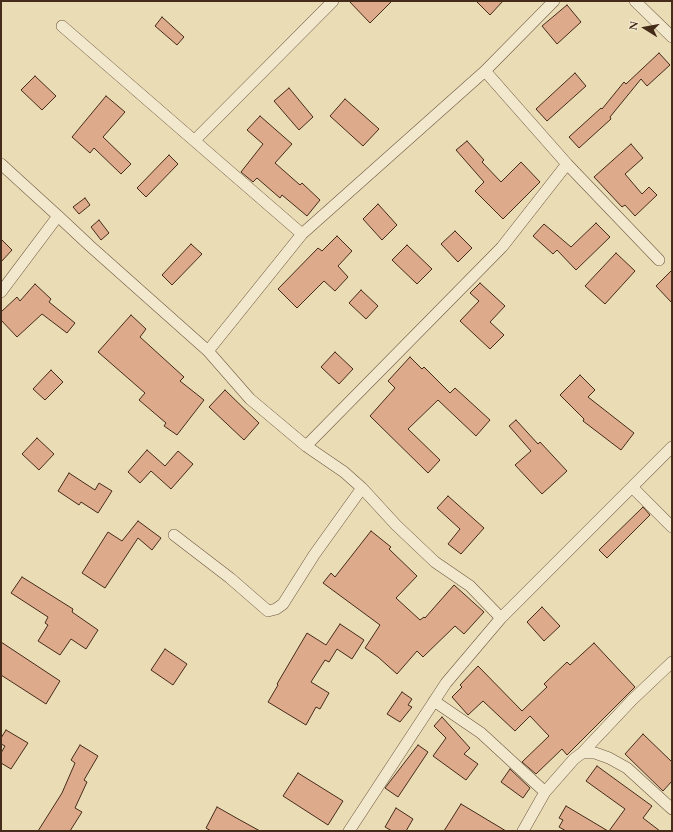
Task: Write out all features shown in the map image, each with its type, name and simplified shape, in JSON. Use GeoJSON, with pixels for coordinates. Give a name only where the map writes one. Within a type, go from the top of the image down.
{"type":"FeatureCollection","features":[{"type":"Feature","properties":{"kind":"street"},"geometry":{"type":"LineString","coordinates":[[195,140],[333,1]]}},
{"type":"Feature","properties":{"kind":"street"},"geometry":{"type":"LineString","coordinates":[[208,351],[302,234],[485,71],[554,1]]}},
{"type":"Feature","properties":{"kind":"street"},"geometry":{"type":"LineString","coordinates":[[635,1],[672,37]]}},
{"type":"Feature","properties":{"kind":"street"},"geometry":{"type":"LineString","coordinates":[[62,26],[302,234]]}},
{"type":"Feature","properties":{"kind":"street"},"geometry":{"type":"LineString","coordinates":[[485,71],[567,164],[660,260]]}},
{"type":"Feature","properties":{"kind":"street"},"geometry":{"type":"LineString","coordinates":[[1,164],[208,351],[250,399],[306,446],[344,472],[362,488],[396,525],[435,562],[470,586],[501,618]]}},
{"type":"Feature","properties":{"kind":"street"},"geometry":{"type":"LineString","coordinates":[[306,446],[502,247],[567,164]]}},
{"type":"Feature","properties":{"kind":"street"},"geometry":{"type":"LineString","coordinates":[[1,292],[58,216]]}},
{"type":"Feature","properties":{"kind":"street"},"geometry":{"type":"LineString","coordinates":[[349,831],[446,683],[501,618],[672,447]]}},
{"type":"Feature","properties":{"kind":"street"},"geometry":{"type":"LineString","coordinates":[[632,487],[672,527]]}},
{"type":"Feature","properties":{"kind":"street"},"geometry":{"type":"LineString","coordinates":[[174,536],[230,578],[268,611],[276,610],[283,604],[314,555],[362,488]]}},
{"type":"Feature","properties":{"kind":"street"},"geometry":{"type":"LineString","coordinates":[[522,831],[545,792],[574,759],[582,754],[632,700],[672,662]]}},
{"type":"Feature","properties":{"kind":"street"},"geometry":{"type":"LineString","coordinates":[[434,701],[481,733],[545,792]]}},
{"type":"Feature","properties":{"kind":"street"},"geometry":{"type":"LineString","coordinates":[[582,754],[594,753],[627,768],[672,808]]}},
{"type":"Feature","properties":{"kind":"building"},"geometry":{"type":"Polygon","coordinates":[[[349,1],[392,1],[370,23],[349,1]]]}},
{"type":"Feature","properties":{"kind":"building"},"geometry":{"type":"Polygon","coordinates":[[[476,1],[503,1],[490,15],[476,1]]]}},
{"type":"Feature","properties":{"kind":"building"},"geometry":{"type":"Polygon","coordinates":[[[567,5],[581,22],[557,44],[542,26],[567,5]]]}},
{"type":"Feature","properties":{"kind":"building"},"geometry":{"type":"Polygon","coordinates":[[[162,17],[184,37],[177,45],[155,26],[162,17]]]}},
{"type":"Feature","properties":{"kind":"building"},"geometry":{"type":"Polygon","coordinates":[[[659,53],[670,65],[647,86],[641,79],[610,117],[611,119],[579,148],[569,137],[601,108],[602,109],[624,82],[626,84],[659,53]]]}},
{"type":"Feature","properties":{"kind":"building"},"geometry":{"type":"Polygon","coordinates":[[[575,73],[586,86],[547,121],[536,109],[575,73]]]}},
{"type":"Feature","properties":{"kind":"building"},"geometry":{"type":"Polygon","coordinates":[[[35,76],[56,96],[42,110],[21,90],[35,76]]]}},
{"type":"Feature","properties":{"kind":"building"},"geometry":{"type":"Polygon","coordinates":[[[289,88],[313,117],[299,130],[274,101],[289,88]]]}},
{"type":"Feature","properties":{"kind":"building"},"geometry":{"type":"Polygon","coordinates":[[[106,96],[125,112],[103,137],[131,164],[121,174],[94,148],[90,153],[72,137],[106,96]]]}},
{"type":"Feature","properties":{"kind":"building"},"geometry":{"type":"Polygon","coordinates":[[[345,99],[379,129],[363,146],[330,116],[345,99]]]}},
{"type":"Feature","properties":{"kind":"building"},"geometry":{"type":"Polygon","coordinates":[[[260,116],[292,144],[275,163],[300,185],[302,183],[320,200],[307,216],[282,195],[280,198],[257,178],[253,182],[241,172],[263,144],[247,130],[260,116]]]}},
{"type":"Feature","properties":{"kind":"building"},"geometry":{"type":"Polygon","coordinates":[[[467,141],[484,160],[482,162],[501,182],[521,162],[540,182],[503,219],[475,191],[484,182],[456,150],[467,141]]]}},
{"type":"Feature","properties":{"kind":"building"},"geometry":{"type":"Polygon","coordinates":[[[631,144],[643,158],[625,174],[642,194],[649,187],[657,195],[635,216],[625,205],[622,207],[594,177],[631,144]]]}},
{"type":"Feature","properties":{"kind":"building"},"geometry":{"type":"Polygon","coordinates":[[[169,155],[178,164],[146,197],[137,188],[169,155]]]}},
{"type":"Feature","properties":{"kind":"building"},"geometry":{"type":"Polygon","coordinates":[[[85,198],[90,205],[79,214],[73,207],[85,198]]]}},
{"type":"Feature","properties":{"kind":"building"},"geometry":{"type":"Polygon","coordinates":[[[378,204],[397,225],[382,240],[363,219],[378,204]]]}},
{"type":"Feature","properties":{"kind":"building"},"geometry":{"type":"Polygon","coordinates":[[[99,220],[109,233],[101,240],[91,227],[99,220]]]}},
{"type":"Feature","properties":{"kind":"building"},"geometry":{"type":"Polygon","coordinates":[[[596,223],[610,237],[576,270],[557,250],[553,254],[533,236],[544,224],[571,247],[596,223]]]}},
{"type":"Feature","properties":{"kind":"building"},"geometry":{"type":"Polygon","coordinates":[[[455,231],[472,248],[458,262],[441,244],[455,231]]]}},
{"type":"Feature","properties":{"kind":"building"},"geometry":{"type":"Polygon","coordinates":[[[337,236],[352,251],[338,266],[348,277],[335,291],[324,281],[297,308],[278,289],[318,248],[322,251],[337,236]]]}},
{"type":"Feature","properties":{"kind":"building"},"geometry":{"type":"Polygon","coordinates":[[[1,239],[12,250],[1,262],[1,239]]]}},
{"type":"Feature","properties":{"kind":"building"},"geometry":{"type":"Polygon","coordinates":[[[191,244],[202,254],[172,285],[162,275],[191,244]]]}},
{"type":"Feature","properties":{"kind":"building"},"geometry":{"type":"Polygon","coordinates":[[[407,245],[432,269],[417,284],[392,260],[407,245]]]}},
{"type":"Feature","properties":{"kind":"building"},"geometry":{"type":"Polygon","coordinates":[[[616,253],[635,271],[605,304],[585,286],[616,253]]]}},
{"type":"Feature","properties":{"kind":"building"},"geometry":{"type":"Polygon","coordinates":[[[672,270],[672,303],[656,286],[672,270]]]}},
{"type":"Feature","properties":{"kind":"building"},"geometry":{"type":"Polygon","coordinates":[[[480,283],[505,306],[490,322],[504,335],[490,349],[460,321],[479,301],[470,293],[480,283]]]}},
{"type":"Feature","properties":{"kind":"building"},"geometry":{"type":"Polygon","coordinates":[[[35,284],[51,299],[49,302],[75,323],[67,333],[42,314],[17,337],[1,320],[1,312],[17,297],[20,301],[35,284]]]}},
{"type":"Feature","properties":{"kind":"building"},"geometry":{"type":"Polygon","coordinates":[[[361,290],[378,306],[366,319],[349,303],[361,290]]]}},
{"type":"Feature","properties":{"kind":"building"},"geometry":{"type":"Polygon","coordinates":[[[131,315],[146,329],[140,337],[184,377],[180,381],[204,400],[177,435],[164,426],[166,423],[139,400],[145,393],[98,352],[131,315]]]}},
{"type":"Feature","properties":{"kind":"building"},"geometry":{"type":"Polygon","coordinates":[[[335,352],[353,369],[339,384],[321,367],[335,352]]]}},
{"type":"Feature","properties":{"kind":"building"},"geometry":{"type":"Polygon","coordinates":[[[410,357],[422,369],[424,367],[450,393],[455,388],[490,420],[476,436],[438,400],[408,429],[440,460],[428,473],[370,416],[395,388],[388,381],[410,357]]]}},
{"type":"Feature","properties":{"kind":"building"},"geometry":{"type":"Polygon","coordinates":[[[51,370],[63,382],[45,400],[33,389],[51,370]]]}},
{"type":"Feature","properties":{"kind":"building"},"geometry":{"type":"Polygon","coordinates":[[[580,375],[595,390],[588,397],[634,433],[621,450],[583,421],[584,419],[560,395],[580,375]]]}},
{"type":"Feature","properties":{"kind":"building"},"geometry":{"type":"Polygon","coordinates":[[[225,390],[259,423],[244,440],[209,407],[225,390]]]}},
{"type":"Feature","properties":{"kind":"building"},"geometry":{"type":"Polygon","coordinates":[[[516,420],[538,444],[540,442],[567,471],[542,494],[515,465],[531,451],[509,426],[516,420]]]}},
{"type":"Feature","properties":{"kind":"building"},"geometry":{"type":"Polygon","coordinates":[[[37,438],[54,454],[39,470],[22,454],[37,438]]]}},
{"type":"Feature","properties":{"kind":"building"},"geometry":{"type":"Polygon","coordinates":[[[147,450],[165,466],[178,451],[193,464],[171,489],[151,471],[140,483],[128,472],[147,450]]]}},
{"type":"Feature","properties":{"kind":"building"},"geometry":{"type":"Polygon","coordinates":[[[69,473],[95,490],[99,483],[112,491],[98,513],[81,502],[79,505],[58,491],[69,473]]]}},
{"type":"Feature","properties":{"kind":"building"},"geometry":{"type":"Polygon","coordinates":[[[448,496],[484,528],[461,554],[448,544],[460,529],[437,508],[448,496]]]}},
{"type":"Feature","properties":{"kind":"building"},"geometry":{"type":"Polygon","coordinates":[[[643,507],[650,515],[607,558],[599,550],[643,507]]]}},
{"type":"Feature","properties":{"kind":"building"},"geometry":{"type":"Polygon","coordinates":[[[138,521],[161,538],[152,550],[138,538],[105,588],[82,573],[108,532],[122,541],[138,521]]]}},
{"type":"Feature","properties":{"kind":"building"},"geometry":{"type":"Polygon","coordinates":[[[371,531],[391,547],[389,549],[417,576],[396,598],[420,620],[424,617],[425,618],[454,585],[484,612],[464,634],[455,626],[423,657],[417,651],[397,674],[378,657],[365,648],[380,625],[323,583],[331,573],[335,577],[371,531]]]}},
{"type":"Feature","properties":{"kind":"building"},"geometry":{"type":"Polygon","coordinates":[[[22,577],[73,609],[72,612],[98,630],[86,649],[71,639],[60,655],[38,641],[48,625],[45,623],[48,617],[11,593],[22,577]]]}},
{"type":"Feature","properties":{"kind":"building"},"geometry":{"type":"Polygon","coordinates":[[[542,607],[560,626],[544,641],[527,622],[542,607]]]}},
{"type":"Feature","properties":{"kind":"building"},"geometry":{"type":"Polygon","coordinates":[[[340,624],[364,640],[352,659],[337,649],[329,662],[325,660],[311,682],[329,693],[320,709],[316,707],[306,725],[268,702],[307,633],[326,645],[340,624]]]}},
{"type":"Feature","properties":{"kind":"building"},"geometry":{"type":"Polygon","coordinates":[[[1,642],[60,681],[46,704],[1,675],[1,642]]]}},
{"type":"Feature","properties":{"kind":"building"},"geometry":{"type":"Polygon","coordinates":[[[594,643],[635,687],[567,755],[562,749],[536,774],[522,762],[549,736],[530,716],[515,731],[483,701],[468,715],[452,697],[462,687],[460,685],[478,666],[522,711],[547,687],[544,684],[567,662],[570,665],[594,643]]]}},
{"type":"Feature","properties":{"kind":"building"},"geometry":{"type":"Polygon","coordinates":[[[165,649],[187,664],[173,685],[151,670],[165,649]]]}},
{"type":"Feature","properties":{"kind":"building"},"geometry":{"type":"Polygon","coordinates":[[[402,692],[412,699],[408,705],[412,707],[400,722],[387,714],[402,692]]]}},
{"type":"Feature","properties":{"kind":"building"},"geometry":{"type":"Polygon","coordinates":[[[442,717],[470,748],[464,754],[478,764],[466,780],[433,756],[446,738],[434,726],[442,717]]]}},
{"type":"Feature","properties":{"kind":"building"},"geometry":{"type":"Polygon","coordinates":[[[6,730],[28,743],[11,769],[1,763],[1,753],[5,746],[1,744],[1,738],[6,730]]]}},
{"type":"Feature","properties":{"kind":"building"},"geometry":{"type":"Polygon","coordinates":[[[643,734],[672,762],[672,781],[663,791],[625,754],[643,734]]]}},
{"type":"Feature","properties":{"kind":"building"},"geometry":{"type":"Polygon","coordinates":[[[80,745],[98,756],[84,780],[87,782],[75,808],[82,812],[70,831],[38,831],[62,793],[75,763],[71,760],[80,745]]]}},
{"type":"Feature","properties":{"kind":"building"},"geometry":{"type":"Polygon","coordinates":[[[418,745],[428,752],[398,797],[385,788],[418,745]]]}},
{"type":"Feature","properties":{"kind":"building"},"geometry":{"type":"Polygon","coordinates":[[[597,766],[652,806],[643,818],[660,831],[609,831],[625,809],[586,781],[597,766]]]}},
{"type":"Feature","properties":{"kind":"building"},"geometry":{"type":"Polygon","coordinates":[[[510,769],[530,788],[523,798],[501,782],[510,769]]]}},
{"type":"Feature","properties":{"kind":"building"},"geometry":{"type":"Polygon","coordinates":[[[298,773],[343,801],[328,825],[283,796],[298,773]]]}},
{"type":"Feature","properties":{"kind":"building"},"geometry":{"type":"Polygon","coordinates":[[[461,804],[506,831],[444,831],[461,804]]]}},
{"type":"Feature","properties":{"kind":"building"},"geometry":{"type":"Polygon","coordinates":[[[566,806],[608,831],[566,831],[559,827],[563,820],[559,818],[566,806]]]}},
{"type":"Feature","properties":{"kind":"building"},"geometry":{"type":"Polygon","coordinates":[[[217,807],[260,831],[211,831],[206,828],[217,807]]]}},
{"type":"Feature","properties":{"kind":"building"},"geometry":{"type":"Polygon","coordinates":[[[396,808],[413,819],[406,831],[392,831],[385,827],[396,808]]]}}]}
